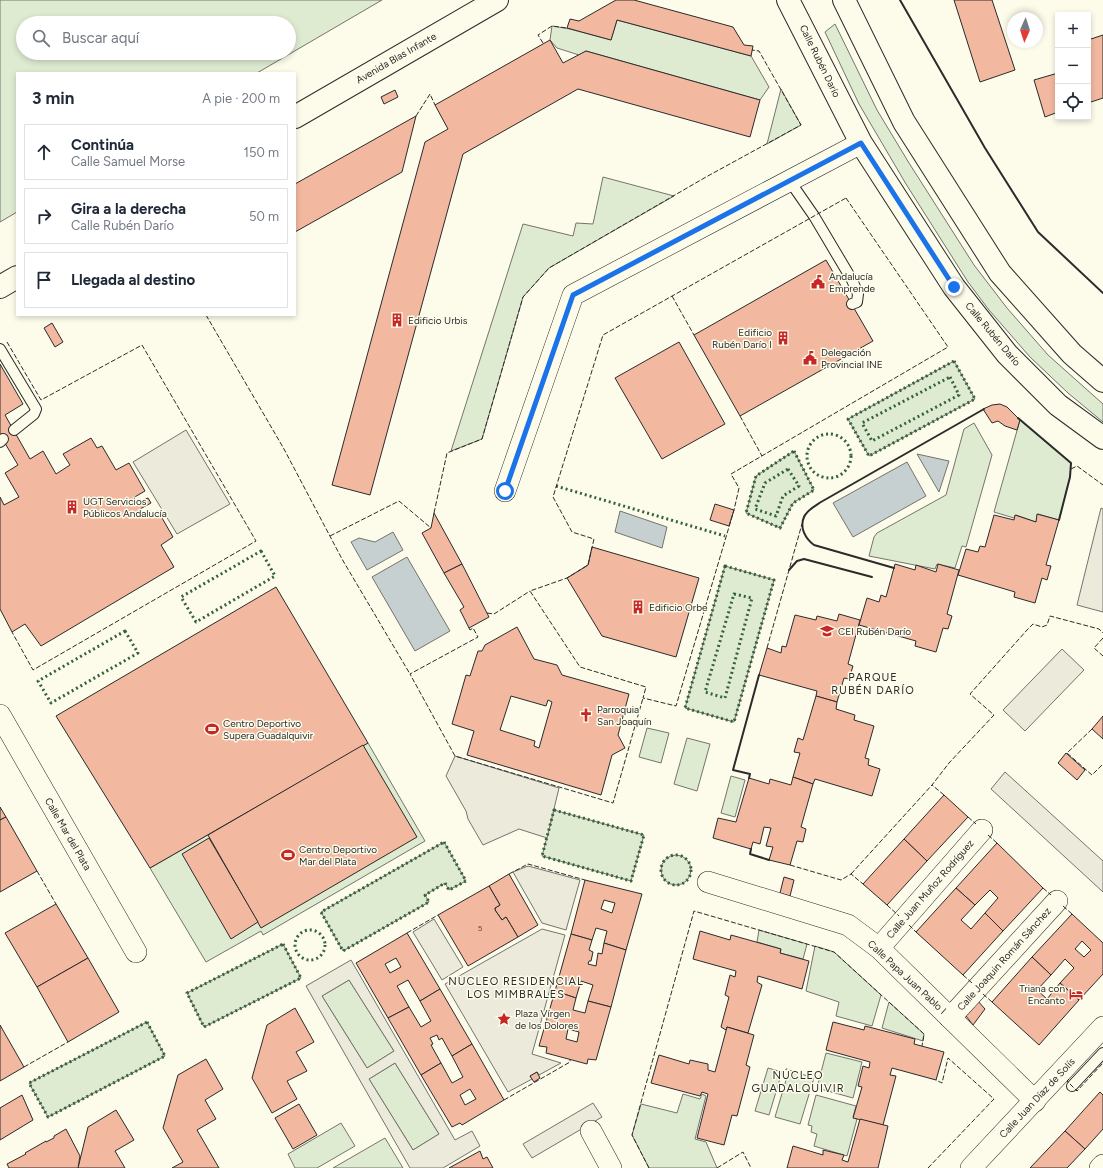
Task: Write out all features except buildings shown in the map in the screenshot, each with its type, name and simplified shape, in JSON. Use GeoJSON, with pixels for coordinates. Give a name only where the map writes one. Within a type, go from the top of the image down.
{"type":"FeatureCollection","features":[{"type":"Feature","properties":{"kind":"main road","name":"Avenida Blas Infante"},"geometry":{"type":"LineString","coordinates":[[296,116],[497,0]]}},
{"type":"Feature","properties":{"kind":"main road","name":"Calle Rubén Darío"},"geometry":{"type":"LineString","coordinates":[[788,0],[861,143],[954,287],[1007,354],[1058,405],[1103,438]]}},
{"type":"Feature","properties":{"kind":"main road"},"geometry":{"type":"LineString","coordinates":[[844,0],[904,122],[1000,273],[1072,354],[1103,381]]}},
{"type":"Feature","properties":{"kind":"main road"},"geometry":{"type":"LineString","coordinates":[[0,287],[16,278]]}},
{"type":"Feature","properties":{"kind":"street"},"geometry":{"type":"LineString","coordinates":[[505,491],[573,295],[861,143]]}},
{"type":"Feature","properties":{"kind":"street","name":"Calle Mar del Plata"},"geometry":{"type":"LineString","coordinates":[[0,715],[136,952]]}},
{"type":"Feature","properties":{"kind":"street","name":"Calle Juan Muñoz Rodríguez"},"geometry":{"type":"LineString","coordinates":[[879,948],[982,830]]}},
{"type":"Feature","properties":{"kind":"street","name":"Calle Papa Juan Pablo I"},"geometry":{"type":"LineString","coordinates":[[708,882],[848,925],[879,948],[1035,1101]]}},
{"type":"Feature","properties":{"kind":"street","name":"Calle Joaquin Román Sánchez"},"geometry":{"type":"LineString","coordinates":[[950,1018],[1057,901]]}},
{"type":"Feature","properties":{"kind":"street","name":"Calle Juan Díaz de Solís"},"geometry":{"type":"LineString","coordinates":[[971,1168],[1103,1027]]}},
{"type":"Feature","properties":{"kind":"street"},"geometry":{"type":"LineString","coordinates":[[591,1131],[611,1168]]}},
{"type":"Feature","properties":{"kind":"street"},"geometry":{"type":"LineString","coordinates":[[1100,1168],[1103,1165]]}},
{"type":"Feature","properties":{"kind":"lane"},"geometry":{"type":"LineString","coordinates":[[789,180],[814,216],[852,280],[858,294],[857,302],[852,304]]}},
{"type":"Feature","properties":{"kind":"lane"},"geometry":{"type":"LineString","coordinates":[[0,349],[36,409],[34,414],[14,430]]}},
{"type":"Feature","properties":{"kind":"lane"},"geometry":{"type":"LineString","coordinates":[[1072,1086],[1103,1053]]}},
{"type":"Feature","properties":{"kind":"green space"},"geometry":{"type":"Polygon","coordinates":[[[0,0],[382,0],[296,50],[296,16],[16,16],[16,60],[279,60],[259,72],[16,72],[16,213],[0,222],[0,0]]]}},
{"type":"Feature","properties":{"kind":"green space"},"geometry":{"type":"Polygon","coordinates":[[[617,20],[751,56],[769,87],[760,100],[586,51],[579,55],[557,48],[550,40],[552,26],[570,29],[611,40],[617,20]]]}},
{"type":"Feature","properties":{"kind":"green space"},"geometry":{"type":"Polygon","coordinates":[[[835,24],[877,110],[974,265],[1007,308],[1048,355],[1103,404],[1103,422],[1068,393],[1030,357],[989,310],[968,282],[906,184],[859,104],[825,32],[835,24]]]}},
{"type":"Feature","properties":{"kind":"green space"},"geometry":{"type":"Polygon","coordinates":[[[781,89],[801,125],[767,144],[781,89]]]}},
{"type":"Feature","properties":{"kind":"green space"},"geometry":{"type":"Polygon","coordinates":[[[603,177],[674,196],[549,268],[523,297],[482,439],[451,451],[523,224],[573,236],[576,223],[593,224],[603,177]]]}},
{"type":"Feature","properties":{"kind":"green space"},"geometry":{"type":"Polygon","coordinates":[[[954,361],[975,399],[869,456],[848,419],[954,361]]]}},
{"type":"Feature","properties":{"kind":"green space"},"geometry":{"type":"Polygon","coordinates":[[[1020,420],[1071,463],[1070,477],[1059,520],[1038,514],[1036,522],[1016,515],[1014,518],[994,512],[1020,420]]]}},
{"type":"Feature","properties":{"kind":"green space"},"geometry":{"type":"Polygon","coordinates":[[[974,423],[992,455],[966,547],[962,546],[955,568],[937,564],[935,569],[869,556],[874,537],[877,533],[946,495],[964,429],[974,423]]]}},
{"type":"Feature","properties":{"kind":"green space"},"geometry":{"type":"Polygon","coordinates":[[[794,451],[814,490],[793,503],[780,528],[746,513],[756,476],[794,451]]]}},
{"type":"Feature","properties":{"kind":"green space"},"geometry":{"type":"Polygon","coordinates":[[[725,566],[774,580],[734,722],[685,708],[725,566]]]}},
{"type":"Feature","properties":{"kind":"green space"},"geometry":{"type":"Polygon","coordinates":[[[647,728],[669,733],[661,763],[639,757],[647,728]]]}},
{"type":"Feature","properties":{"kind":"green space"},"geometry":{"type":"Polygon","coordinates":[[[687,738],[710,744],[697,791],[674,784],[687,738]]]}},
{"type":"Feature","properties":{"kind":"green space","name":"Centro Deportivo Mar del Plata"},"geometry":{"type":"Polygon","coordinates":[[[368,743],[425,841],[263,935],[261,931],[206,962],[150,868],[368,743]]]}},
{"type":"Feature","properties":{"kind":"green space"},"geometry":{"type":"Polygon","coordinates":[[[731,776],[745,780],[735,817],[721,813],[731,776]]]}},
{"type":"Feature","properties":{"kind":"green space"},"geometry":{"type":"Polygon","coordinates":[[[554,810],[644,835],[631,881],[542,856],[554,810]]]}},
{"type":"Feature","properties":{"kind":"green space"},"geometry":{"type":"Polygon","coordinates":[[[444,842],[466,881],[449,890],[445,883],[425,895],[429,902],[343,951],[321,912],[444,842]]]}},
{"type":"Feature","properties":{"kind":"green space"},"geometry":{"type":"Polygon","coordinates":[[[676,855],[687,859],[691,870],[687,881],[676,885],[665,881],[661,870],[665,859],[676,855]]]}},
{"type":"Feature","properties":{"kind":"green space"},"geometry":{"type":"Polygon","coordinates":[[[759,930],[807,944],[803,959],[780,953],[781,949],[757,942],[759,930]]]}},
{"type":"Feature","properties":{"kind":"green space"},"geometry":{"type":"Polygon","coordinates":[[[283,944],[301,978],[204,1027],[187,993],[283,944]]]}},
{"type":"Feature","properties":{"kind":"green space"},"geometry":{"type":"Polygon","coordinates":[[[815,946],[834,952],[881,995],[872,1026],[836,1016],[839,1002],[806,991],[815,946]]]}},
{"type":"Feature","properties":{"kind":"green space"},"geometry":{"type":"Polygon","coordinates":[[[349,980],[394,1051],[367,1068],[322,996],[349,980]]]}},
{"type":"Feature","properties":{"kind":"green space"},"geometry":{"type":"Polygon","coordinates":[[[889,1002],[924,1034],[923,1041],[882,1028],[889,1002]]]}},
{"type":"Feature","properties":{"kind":"green space"},"geometry":{"type":"Polygon","coordinates":[[[147,1022],[165,1056],[48,1117],[29,1083],[147,1022]]]}},
{"type":"Feature","properties":{"kind":"green space"},"geometry":{"type":"Polygon","coordinates":[[[826,1053],[862,1062],[853,1098],[817,1088],[826,1053]]]}},
{"type":"Feature","properties":{"kind":"green space"},"geometry":{"type":"Polygon","coordinates":[[[395,1063],[439,1134],[413,1150],[369,1079],[395,1063]]]}},
{"type":"Feature","properties":{"kind":"green space"},"geometry":{"type":"Polygon","coordinates":[[[768,1068],[782,1072],[769,1115],[755,1111],[768,1068]]]}},
{"type":"Feature","properties":{"kind":"green space"},"geometry":{"type":"Polygon","coordinates":[[[789,1070],[814,1078],[800,1124],[775,1117],[789,1070]]]}},
{"type":"Feature","properties":{"kind":"green space"},"geometry":{"type":"Polygon","coordinates":[[[683,1094],[700,1099],[702,1094],[706,1096],[695,1139],[706,1142],[717,1168],[649,1168],[632,1135],[641,1104],[677,1113],[683,1094]]]}},
{"type":"Feature","properties":{"kind":"green space"},"geometry":{"type":"Polygon","coordinates":[[[816,1095],[856,1106],[853,1117],[857,1119],[847,1156],[814,1146],[817,1134],[811,1132],[812,1126],[808,1125],[816,1095]]]}},
{"type":"Feature","properties":{"kind":"green space"},"geometry":{"type":"Polygon","coordinates":[[[341,1123],[355,1146],[317,1168],[295,1168],[288,1154],[341,1123]]]}},
{"type":"Feature","properties":{"kind":"green space"},"geometry":{"type":"Polygon","coordinates":[[[385,1138],[403,1168],[333,1168],[385,1138]]]}},
{"type":"Feature","properties":{"kind":"shaded area"},"geometry":{"type":"Polygon","coordinates":[[[186,430],[230,504],[177,534],[133,462],[186,430]]]}},
{"type":"Feature","properties":{"kind":"shaded area"},"geometry":{"type":"Polygon","coordinates":[[[917,454],[949,461],[939,492],[917,454]]]}},
{"type":"Feature","properties":{"kind":"shaded area"},"geometry":{"type":"Polygon","coordinates":[[[907,462],[926,496],[853,537],[833,503],[907,462]]]}},
{"type":"Feature","properties":{"kind":"shaded area"},"geometry":{"type":"Polygon","coordinates":[[[1101,508],[1103,509],[1103,612],[1077,605],[1101,508]]]}},
{"type":"Feature","properties":{"kind":"shaded area"},"geometry":{"type":"Polygon","coordinates":[[[620,511],[667,527],[662,548],[615,532],[620,511]]]}},
{"type":"Feature","properties":{"kind":"shaded area"},"geometry":{"type":"Polygon","coordinates":[[[393,532],[403,550],[367,570],[351,542],[359,538],[375,542],[393,532]]]}},
{"type":"Feature","properties":{"kind":"shaded area"},"geometry":{"type":"Polygon","coordinates":[[[407,557],[450,631],[415,651],[372,577],[407,557]]]}},
{"type":"Feature","properties":{"kind":"shaded area"},"geometry":{"type":"Polygon","coordinates":[[[1062,649],[1084,670],[1025,731],[1003,710],[1062,649]]]}},
{"type":"Feature","properties":{"kind":"shaded area"},"geometry":{"type":"Polygon","coordinates":[[[455,756],[559,788],[547,838],[519,829],[483,845],[446,776],[455,756]]]}},
{"type":"Feature","properties":{"kind":"shaded area"},"geometry":{"type":"Polygon","coordinates":[[[1005,772],[1103,861],[1103,892],[991,789],[1005,772]]]}},
{"type":"Feature","properties":{"kind":"shaded area"},"geometry":{"type":"Polygon","coordinates":[[[528,866],[580,880],[566,930],[542,923],[513,872],[528,866]]]}},
{"type":"Feature","properties":{"kind":"shaded area"},"geometry":{"type":"Polygon","coordinates":[[[434,919],[463,967],[442,980],[413,932],[434,919]]]}},
{"type":"Feature","properties":{"kind":"shaded area","name":"Plaza Vírgen de los Dolores"},"geometry":{"type":"Polygon","coordinates":[[[542,929],[565,935],[532,1054],[561,1063],[539,1075],[537,1072],[530,1076],[532,1079],[508,1092],[445,984],[542,929]]]}},
{"type":"Feature","properties":{"kind":"shaded area"},"geometry":{"type":"Polygon","coordinates":[[[351,960],[455,1140],[472,1131],[480,1146],[443,1168],[410,1168],[306,986],[351,960]],[[349,980],[322,996],[367,1068],[394,1051],[349,980]],[[395,1063],[369,1079],[413,1150],[439,1134],[395,1063]]]}},
{"type":"Feature","properties":{"kind":"shaded area"},"geometry":{"type":"Polygon","coordinates":[[[593,1103],[602,1117],[532,1158],[523,1144],[593,1103]]]}},
{"type":"Feature","properties":{"kind":"hedge"},"geometry":{"type":"LineString","coordinates":[[954,361],[975,399],[869,456],[848,419],[954,361]]}},
{"type":"Feature","properties":{"kind":"hedge"},"geometry":{"type":"LineString","coordinates":[[950,377],[959,395],[872,441],[862,423],[950,377]]}},
{"type":"Feature","properties":{"kind":"hedge"},"geometry":{"type":"LineString","coordinates":[[825,434],[833,434],[838,435],[845,440],[850,447],[851,456],[850,465],[845,472],[838,477],[825,478],[817,475],[810,468],[807,460],[807,452],[810,444],[817,437],[825,434]]}},
{"type":"Feature","properties":{"kind":"hedge"},"geometry":{"type":"LineString","coordinates":[[794,451],[814,490],[793,503],[780,528],[746,513],[756,476],[794,451]]}},
{"type":"Feature","properties":{"kind":"hedge"},"geometry":{"type":"LineString","coordinates":[[788,469],[799,486],[783,496],[776,516],[755,509],[765,483],[788,469]]}},
{"type":"Feature","properties":{"kind":"hedge"},"geometry":{"type":"LineString","coordinates":[[556,486],[725,536]]}},
{"type":"Feature","properties":{"kind":"hedge"},"geometry":{"type":"LineString","coordinates":[[261,551],[275,576],[196,622],[181,597],[261,551]]}},
{"type":"Feature","properties":{"kind":"hedge"},"geometry":{"type":"LineString","coordinates":[[725,566],[774,580],[734,722],[685,708],[725,566]]}},
{"type":"Feature","properties":{"kind":"hedge"},"geometry":{"type":"LineString","coordinates":[[734,594],[752,598],[725,698],[705,692],[734,594]]}},
{"type":"Feature","properties":{"kind":"hedge"},"geometry":{"type":"LineString","coordinates":[[125,631],[138,653],[51,703],[38,681],[125,631]]}},
{"type":"Feature","properties":{"kind":"hedge"},"geometry":{"type":"LineString","coordinates":[[554,810],[644,835],[631,881],[542,856],[554,810]]}},
{"type":"Feature","properties":{"kind":"hedge"},"geometry":{"type":"LineString","coordinates":[[444,842],[466,881],[449,890],[445,883],[425,895],[429,902],[343,951],[321,912],[444,842]]}},
{"type":"Feature","properties":{"kind":"hedge"},"geometry":{"type":"LineString","coordinates":[[676,855],[687,859],[691,870],[687,881],[676,885],[665,881],[661,870],[665,859],[676,855]]}},
{"type":"Feature","properties":{"kind":"hedge"},"geometry":{"type":"LineString","coordinates":[[310,930],[316,931],[324,939],[325,945],[324,951],[316,959],[310,960],[304,959],[296,951],[295,945],[296,939],[304,931],[310,930]]}},
{"type":"Feature","properties":{"kind":"hedge"},"geometry":{"type":"LineString","coordinates":[[283,944],[301,978],[204,1027],[187,993],[283,944]]}},
{"type":"Feature","properties":{"kind":"hedge"},"geometry":{"type":"LineString","coordinates":[[147,1022],[165,1056],[48,1117],[29,1083],[147,1022]]}},
{"type":"Feature","properties":{"kind":"fence"},"geometry":{"type":"LineString","coordinates":[[543,43],[538,35],[552,26],[567,28]]}},
{"type":"Feature","properties":{"kind":"fence"},"geometry":{"type":"LineString","coordinates":[[434,513],[447,453],[482,439],[523,297],[549,268],[706,177],[801,125],[759,51],[752,50]]}},
{"type":"Feature","properties":{"kind":"fence"},"geometry":{"type":"LineString","coordinates":[[416,116],[430,94],[435,105]]}},
{"type":"Feature","properties":{"kind":"fence"},"geometry":{"type":"LineString","coordinates":[[846,198],[948,347],[731,474],[739,488],[734,510],[676,706],[643,698],[646,687],[580,667],[530,591],[567,578],[588,565],[594,539],[572,532],[553,497],[603,335],[846,198]]}},
{"type":"Feature","properties":{"kind":"fence"},"geometry":{"type":"LineString","coordinates":[[672,296],[694,335]]}},
{"type":"Feature","properties":{"kind":"fence"},"geometry":{"type":"LineString","coordinates":[[207,316],[284,449],[342,559],[410,674]]}},
{"type":"Feature","properties":{"kind":"fence"},"geometry":{"type":"LineString","coordinates":[[7,342],[41,400],[142,345],[256,541],[33,670],[12,632]]}},
{"type":"Feature","properties":{"kind":"fence"},"geometry":{"type":"LineString","coordinates":[[740,416],[762,456]]}},
{"type":"Feature","properties":{"kind":"fence"},"geometry":{"type":"LineString","coordinates":[[1071,469],[1077,466],[1103,485]]}},
{"type":"Feature","properties":{"kind":"fence"},"geometry":{"type":"LineString","coordinates":[[330,536],[399,501],[431,528]]}},
{"type":"Feature","properties":{"kind":"fence"},"geometry":{"type":"LineString","coordinates":[[767,648],[802,524]]}},
{"type":"Feature","properties":{"kind":"fence"},"geometry":{"type":"LineString","coordinates":[[487,613],[494,614],[530,591]]}},
{"type":"Feature","properties":{"kind":"fence"},"geometry":{"type":"LineString","coordinates":[[944,795],[932,785],[949,763],[994,715],[970,694],[1027,630],[1033,624],[1042,627],[1047,625],[1050,616],[1099,629],[1103,633]]}},
{"type":"Feature","properties":{"kind":"fence"},"geometry":{"type":"LineString","coordinates":[[469,628],[470,630],[473,628],[478,637],[410,674],[455,756],[613,803],[643,698]]}},
{"type":"Feature","properties":{"kind":"fence"},"geometry":{"type":"LineString","coordinates":[[1103,638],[1094,648],[1103,656]]}},
{"type":"Feature","properties":{"kind":"fence"},"geometry":{"type":"LineString","coordinates":[[1092,729],[1067,753],[1092,775],[1103,764]]}},
{"type":"Feature","properties":{"kind":"fence"},"geometry":{"type":"LineString","coordinates":[[851,874],[932,785]]}},
{"type":"Feature","properties":{"kind":"fence"},"geometry":{"type":"LineString","coordinates":[[968,817],[976,824]]}},
{"type":"Feature","properties":{"kind":"fence"},"geometry":{"type":"LineString","coordinates":[[988,835],[997,843]]}},
{"type":"Feature","properties":{"kind":"fence"},"geometry":{"type":"LineString","coordinates":[[509,874],[528,864],[585,880]]}},
{"type":"Feature","properties":{"kind":"fence"},"geometry":{"type":"LineString","coordinates":[[790,865],[841,880],[851,874],[863,884]]}},
{"type":"Feature","properties":{"kind":"fence"},"geometry":{"type":"LineString","coordinates":[[37,871],[56,904]]}},
{"type":"Feature","properties":{"kind":"fence"},"geometry":{"type":"LineString","coordinates":[[1043,888],[1051,895]]}},
{"type":"Feature","properties":{"kind":"fence"},"geometry":{"type":"LineString","coordinates":[[887,905],[899,916]]}},
{"type":"Feature","properties":{"kind":"fence"},"geometry":{"type":"LineString","coordinates":[[1063,906],[1072,914]]}},
{"type":"Feature","properties":{"kind":"fence"},"geometry":{"type":"LineString","coordinates":[[649,1168],[632,1135],[694,911],[834,952],[924,1034],[922,1046]]}},
{"type":"Feature","properties":{"kind":"fence"},"geometry":{"type":"LineString","coordinates":[[407,933],[438,915]]}},
{"type":"Feature","properties":{"kind":"fence"},"geometry":{"type":"LineString","coordinates":[[909,925],[916,932]]}},
{"type":"Feature","properties":{"kind":"fence"},"geometry":{"type":"LineString","coordinates":[[963,975],[972,983]]}},
{"type":"Feature","properties":{"kind":"fence"},"geometry":{"type":"LineString","coordinates":[[983,994],[992,1002]]}},
{"type":"Feature","properties":{"kind":"fence"},"geometry":{"type":"LineString","coordinates":[[24,1067],[68,1042]]}},
{"type":"Feature","properties":{"kind":"fence"},"geometry":{"type":"LineString","coordinates":[[928,1168],[994,1099],[948,1058],[942,1083],[936,1080]]}},
{"type":"Feature","properties":{"kind":"fence"},"geometry":{"type":"LineString","coordinates":[[504,1100],[570,1062],[570,1060]]}},
{"type":"Feature","properties":{"kind":"fence"},"geometry":{"type":"LineString","coordinates":[[1069,1079],[1067,1081],[1077,1091],[1103,1063]]}},
{"type":"Feature","properties":{"kind":"fence"},"geometry":{"type":"LineString","coordinates":[[717,1168],[743,1152],[751,1168]]}},
{"type":"Feature","properties":{"kind":"wall"},"geometry":{"type":"LineString","coordinates":[[900,0],[985,148],[1038,232],[1103,293]]}},
{"type":"Feature","properties":{"kind":"wall"},"geometry":{"type":"LineString","coordinates":[[894,568],[814,545],[808,540],[804,533],[802,525],[805,515],[811,508],[821,502],[984,409]]}},
{"type":"Feature","properties":{"kind":"wall"},"geometry":{"type":"LineString","coordinates":[[1018,418],[1071,463],[1070,477],[1059,520]]}},
{"type":"Feature","properties":{"kind":"wall"},"geometry":{"type":"LineString","coordinates":[[789,570],[797,561],[804,559],[872,577]]}},
{"type":"Feature","properties":{"kind":"wall"},"geometry":{"type":"LineString","coordinates":[[749,778],[750,774],[733,770],[759,675]]}},
{"type":"Feature","properties":{"kind":"wall"},"geometry":{"type":"LineString","coordinates":[[751,849],[750,854],[769,860]]}},
{"type":"Feature","properties":{"kind":"place","name":"Andalucía Emprende"},"geometry":{"type":"Point","coordinates":[818,282]}},
{"type":"Feature","properties":{"kind":"place","name":"Edificio Urbis"},"geometry":{"type":"Point","coordinates":[397,320]}},
{"type":"Feature","properties":{"kind":"place","name":"Edificio Rubén Darío I"},"geometry":{"type":"Point","coordinates":[783,338]}},
{"type":"Feature","properties":{"kind":"place","name":"Delegación Provincial INE"},"geometry":{"type":"Point","coordinates":[810,358]}},
{"type":"Feature","properties":{"kind":"place","name":"UGT Servicios Públicos Andalucía"},"geometry":{"type":"Point","coordinates":[72,507]}},
{"type":"Feature","properties":{"kind":"place","name":"Edificio Orbe"},"geometry":{"type":"Point","coordinates":[638,607]}},
{"type":"Feature","properties":{"kind":"place","name":"CEI Rubén Darío"},"geometry":{"type":"Point","coordinates":[827,631]}},
{"type":"Feature","properties":{"kind":"place","name":"Parroquia San Joaquín"},"geometry":{"type":"Point","coordinates":[586,715]}},
{"type":"Feature","properties":{"kind":"place","name":"Centro Deportivo Supera Guadalquivir"},"geometry":{"type":"Point","coordinates":[212,729]}},
{"type":"Feature","properties":{"kind":"place","name":"Centro Deportivo Mar del Plata"},"geometry":{"type":"Point","coordinates":[288,855]}},
{"type":"Feature","properties":{"kind":"place","name":"Triana con Encanto"},"geometry":{"type":"Point","coordinates":[1076,994]}},
{"type":"Feature","properties":{"kind":"place","name":"Plaza Vírgen de los Dolores"},"geometry":{"type":"Point","coordinates":[504,1019]}},
{"type":"Feature","properties":{"kind":"district","name":"PARQUE RUBÉN DARÍO"},"geometry":{"type":"Point","coordinates":[873,683]}},
{"type":"Feature","properties":{"kind":"district","name":"NUCLEO RESIDENCIAL LOS MIMBRALES"},"geometry":{"type":"Point","coordinates":[516,987]}},
{"type":"Feature","properties":{"kind":"district","name":"NÚCLEO GUADALQUIVIR"},"geometry":{"type":"Point","coordinates":[798,1081]}},
{"type":"Feature","properties":{"kind":"route"},"geometry":{"type":"LineString","coordinates":[[505,491],[573,295],[861,143],[954,287]]}}]}
